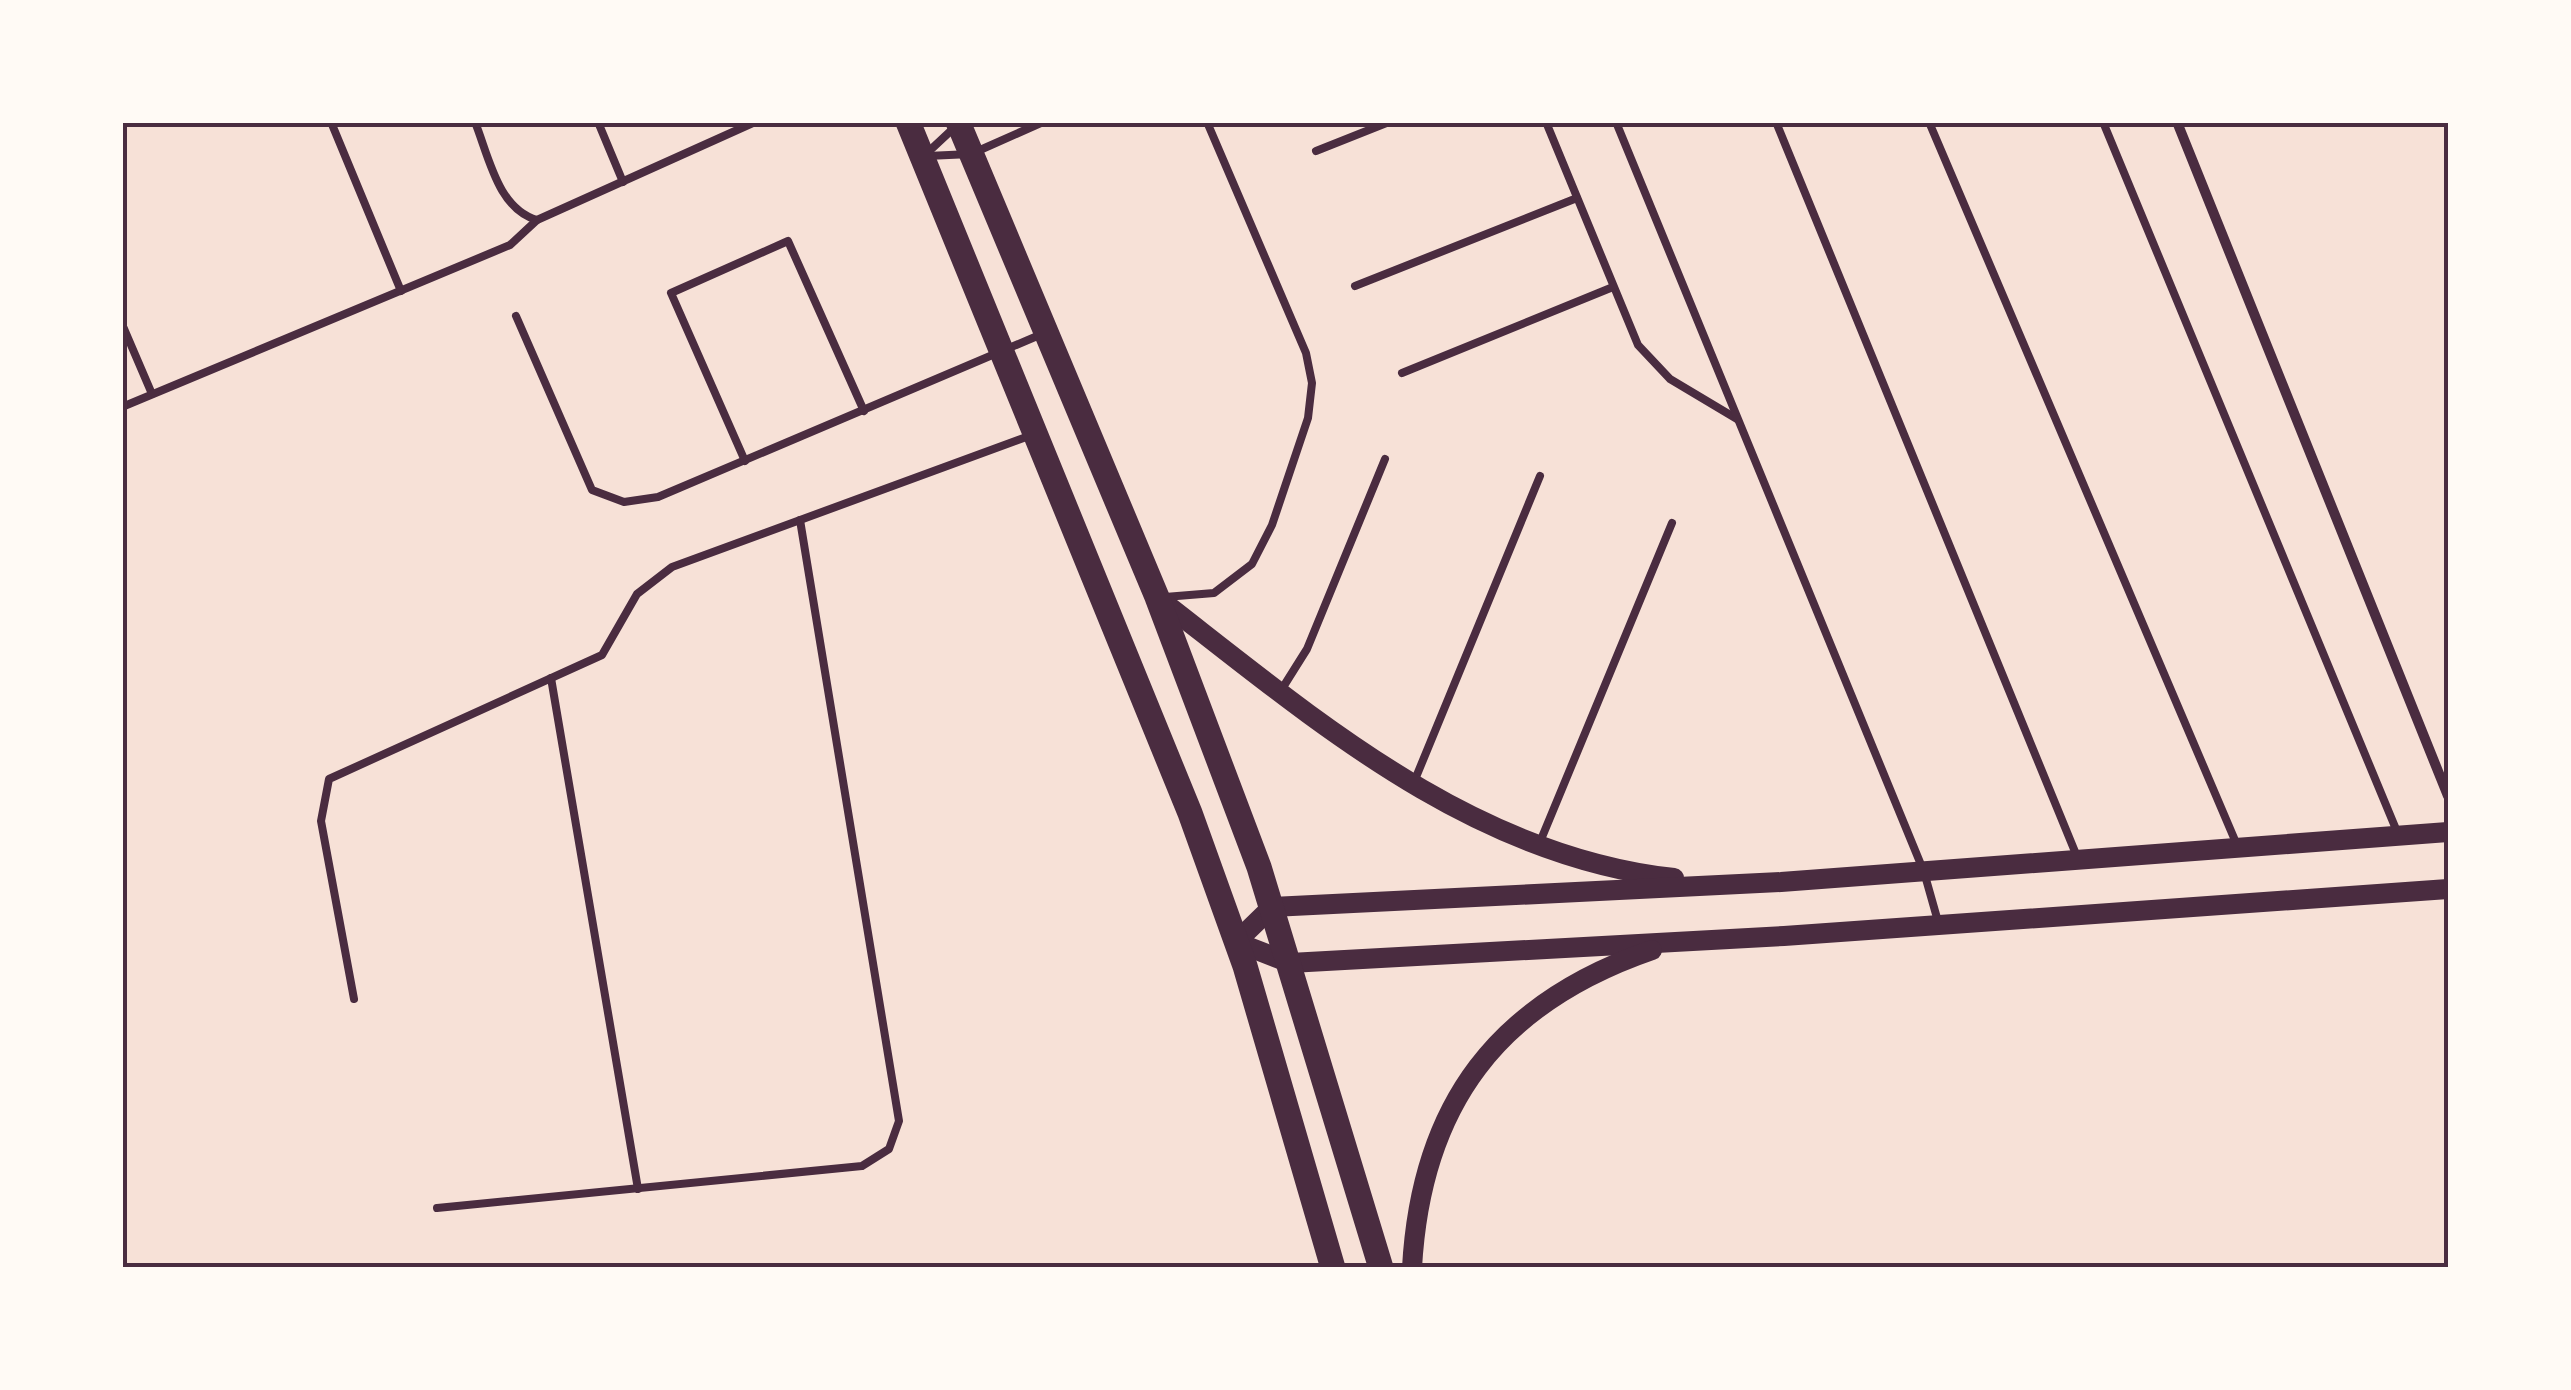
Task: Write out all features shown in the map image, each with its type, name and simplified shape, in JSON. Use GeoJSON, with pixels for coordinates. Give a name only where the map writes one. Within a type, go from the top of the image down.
{"type":"FeatureCollection","features":[{"type":"Feature","properties":{"kind":"main road"},"geometry":{"type":"LineString","coordinates":[[908,122],[1038,432],[1190,813],[1236,942],[1333,1268]]}},
{"type":"Feature","properties":{"kind":"main road"},"geometry":{"type":"LineString","coordinates":[[959,123],[1157,597],[1272,907],[1381,1268]]}},
{"type":"Feature","properties":{"kind":"main road"},"geometry":{"type":"LineString","coordinates":[[1157,597],[1280,692],[1413,784],[1538,846],[1597,865],[1658,876],[1720,883],[1781,882]]}},
{"type":"Feature","properties":{"kind":"main road"},"geometry":{"type":"LineString","coordinates":[[1236,942],[1272,907],[1781,882],[2448,832]]}},
{"type":"Feature","properties":{"kind":"main road"},"geometry":{"type":"LineString","coordinates":[[1236,942],[1290,963],[1784,936],[2448,888]]}},
{"type":"Feature","properties":{"kind":"main road"},"geometry":{"type":"LineString","coordinates":[[1412,1268],[1432,1150],[1451,1108],[1476,1070],[1534,1008],[1569,984],[1652,950],[1784,936]]}},
{"type":"Feature","properties":{"kind":"street"},"geometry":{"type":"LineString","coordinates":[[2177,122],[2448,796]]}},
{"type":"Feature","properties":{"kind":"lane"},"geometry":{"type":"LineString","coordinates":[[331,122],[400,291]]}},
{"type":"Feature","properties":{"kind":"lane"},"geometry":{"type":"LineString","coordinates":[[475,122],[506,200],[520,215],[537,220]]}},
{"type":"Feature","properties":{"kind":"lane"},"geometry":{"type":"LineString","coordinates":[[598,122],[622,182]]}},
{"type":"Feature","properties":{"kind":"lane"},"geometry":{"type":"LineString","coordinates":[[122,407],[510,245],[537,220],[754,122]]}},
{"type":"Feature","properties":{"kind":"lane"},"geometry":{"type":"LineString","coordinates":[[923,157],[971,154],[1043,122]]}},
{"type":"Feature","properties":{"kind":"lane"},"geometry":{"type":"LineString","coordinates":[[1157,597],[1214,593],[1252,564],[1272,525],[1308,418],[1312,383],[1306,353],[1207,122]]}},
{"type":"Feature","properties":{"kind":"lane"},"geometry":{"type":"LineString","coordinates":[[1316,151],[1389,122]]}},
{"type":"Feature","properties":{"kind":"lane"},"geometry":{"type":"LineString","coordinates":[[1546,122],[1638,345],[1670,379],[1738,420]]}},
{"type":"Feature","properties":{"kind":"lane"},"geometry":{"type":"LineString","coordinates":[[1629,122],[1617,125],[1924,872],[1939,925]]}},
{"type":"Feature","properties":{"kind":"lane"},"geometry":{"type":"LineString","coordinates":[[1776,122],[2078,860]]}},
{"type":"Feature","properties":{"kind":"lane"},"geometry":{"type":"LineString","coordinates":[[1930,122],[2238,848]]}},
{"type":"Feature","properties":{"kind":"lane"},"geometry":{"type":"LineString","coordinates":[[2103,122],[2399,836]]}},
{"type":"Feature","properties":{"kind":"lane"},"geometry":{"type":"LineString","coordinates":[[923,157],[959,123]]}},
{"type":"Feature","properties":{"kind":"lane"},"geometry":{"type":"LineString","coordinates":[[1355,286],[1577,198]]}},
{"type":"Feature","properties":{"kind":"lane"},"geometry":{"type":"LineString","coordinates":[[745,461],[670,293],[788,241],[864,411]]}},
{"type":"Feature","properties":{"kind":"lane"},"geometry":{"type":"LineString","coordinates":[[1402,373],[1613,287]]}},
{"type":"Feature","properties":{"kind":"lane"},"geometry":{"type":"LineString","coordinates":[[516,316],[592,490],[624,502],[658,497],[1046,332]]}},
{"type":"Feature","properties":{"kind":"lane"},"geometry":{"type":"LineString","coordinates":[[122,324],[152,394]]}},
{"type":"Feature","properties":{"kind":"lane"},"geometry":{"type":"LineString","coordinates":[[354,998],[320,821],[329,779],[602,655],[637,594],[672,567],[1038,432]]}},
{"type":"Feature","properties":{"kind":"lane"},"geometry":{"type":"LineString","coordinates":[[1280,692],[1307,650],[1385,460]]}},
{"type":"Feature","properties":{"kind":"lane"},"geometry":{"type":"LineString","coordinates":[[1413,784],[1540,476]]}},
{"type":"Feature","properties":{"kind":"lane"},"geometry":{"type":"LineString","coordinates":[[436,1208],[862,1166],[889,1149],[899,1122],[800,520]]}},
{"type":"Feature","properties":{"kind":"lane"},"geometry":{"type":"LineString","coordinates":[[1538,846],[1672,523]]}},
{"type":"Feature","properties":{"kind":"lane"},"geometry":{"type":"LineString","coordinates":[[551,678],[638,1188]]}}]}
